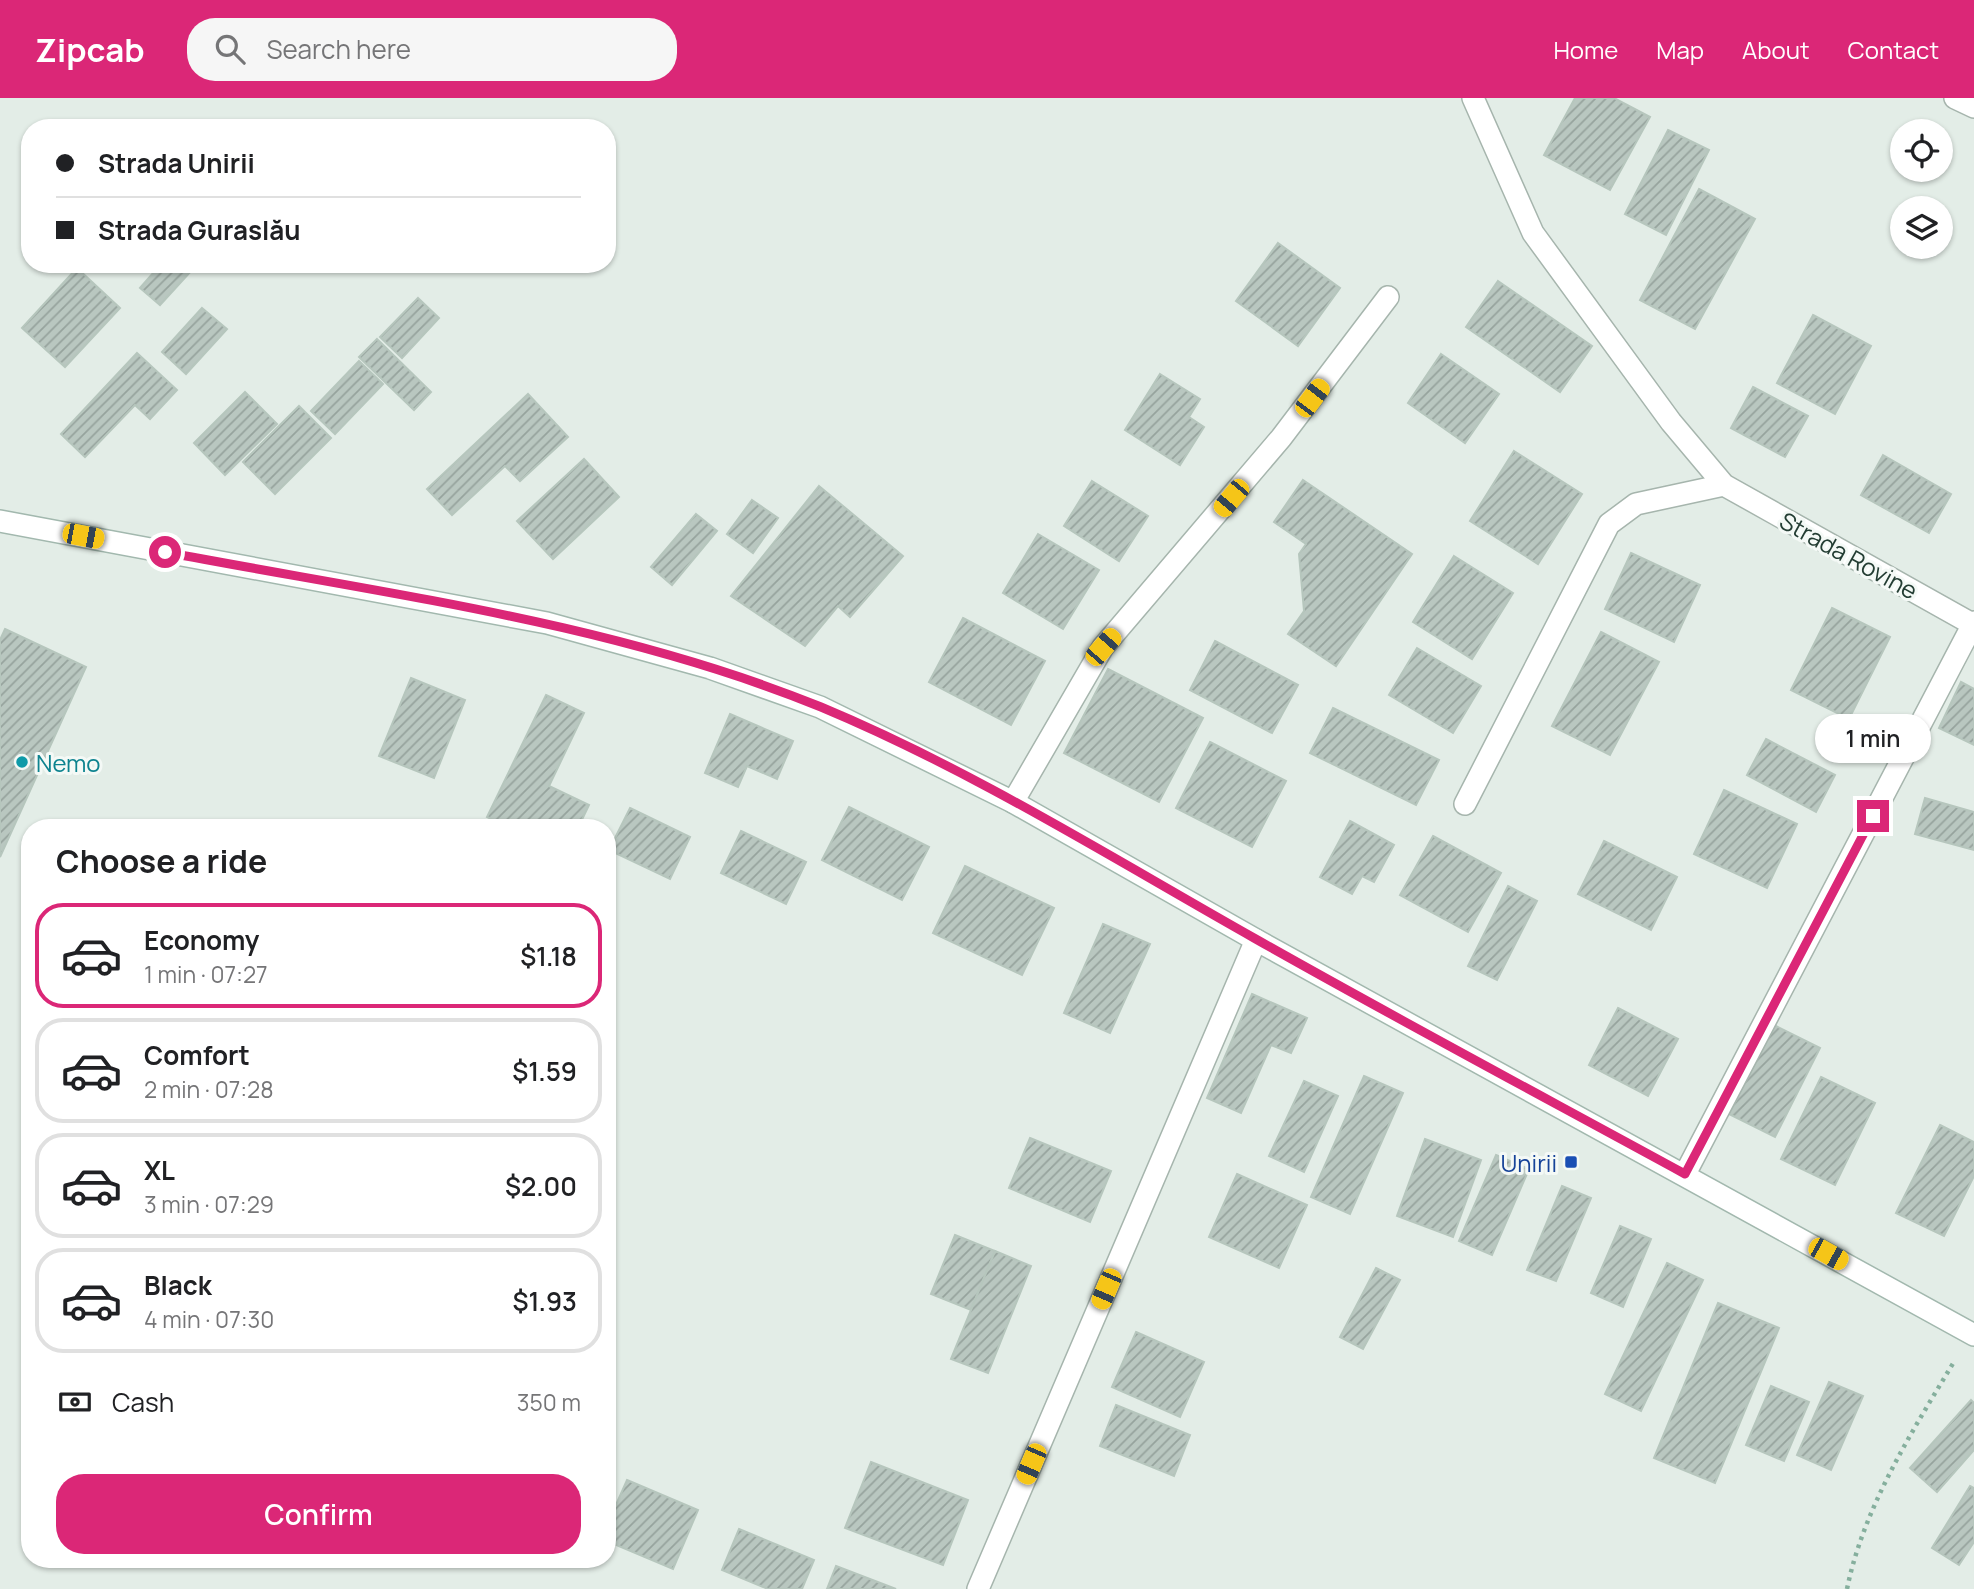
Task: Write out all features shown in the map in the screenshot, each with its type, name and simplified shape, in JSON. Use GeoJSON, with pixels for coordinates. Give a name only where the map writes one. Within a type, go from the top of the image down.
{"type":"FeatureCollection","features":[{"type":"Feature","properties":{"kind":"street"},"geometry":{"type":"LineString","coordinates":[[1465,804],[1609,524],[1636,505],[1724,485],[1671,422],[1533,233],[1473,98]]}},
{"type":"Feature","properties":{"kind":"street"},"geometry":{"type":"LineString","coordinates":[[1955,98],[1974,107]]}},
{"type":"Feature","properties":{"kind":"street"},"geometry":{"type":"LineString","coordinates":[[1013,802],[1103,647],[1281,438],[1388,297]]}},
{"type":"Feature","properties":{"kind":"street","name":"Strada Rovine"},"geometry":{"type":"LineString","coordinates":[[1724,485],[1974,624]]}},
{"type":"Feature","properties":{"kind":"street"},"geometry":{"type":"LineString","coordinates":[[0,521],[547,623],[710,668],[820,707],[1013,802],[1256,940],[1973,1334]]}},
{"type":"Feature","properties":{"kind":"street"},"geometry":{"type":"LineString","coordinates":[[1685,1174],[1974,624]]}},
{"type":"Feature","properties":{"kind":"street"},"geometry":{"type":"LineString","coordinates":[[978,1589],[1256,940]]}},
{"type":"Feature","properties":{"kind":"path"},"geometry":{"type":"LineString","coordinates":[[1847,1589],[1853,1562],[1873,1509],[1912,1432],[1973,1334]]}},
{"type":"Feature","properties":{"kind":"building"},"geometry":{"type":"Polygon","coordinates":[[[1575,98],[1614,98],[1650,117],[1610,190],[1544,155],[1575,98]]]}},
{"type":"Feature","properties":{"kind":"building"},"geometry":{"type":"Polygon","coordinates":[[[1668,130],[1709,150],[1666,235],[1625,214],[1668,130]]]}},
{"type":"Feature","properties":{"kind":"building"},"geometry":{"type":"Polygon","coordinates":[[[1699,189],[1755,219],[1695,329],[1640,300],[1699,189]]]}},
{"type":"Feature","properties":{"kind":"building"},"geometry":{"type":"Polygon","coordinates":[[[1278,243],[1340,288],[1298,346],[1236,301],[1278,243]]]}},
{"type":"Feature","properties":{"kind":"building"},"geometry":{"type":"Polygon","coordinates":[[[72,273],[82,273],[120,308],[65,367],[22,328],[72,273]]]}},
{"type":"Feature","properties":{"kind":"building"},"geometry":{"type":"Polygon","coordinates":[[[153,273],[189,273],[160,305],[140,288],[153,273]]]}},
{"type":"Feature","properties":{"kind":"building"},"geometry":{"type":"Polygon","coordinates":[[[1498,281],[1592,346],[1560,392],[1466,327],[1498,281]]]}},
{"type":"Feature","properties":{"kind":"building"},"geometry":{"type":"Polygon","coordinates":[[[418,298],[439,318],[402,358],[380,337],[418,298]]]}},
{"type":"Feature","properties":{"kind":"building"},"geometry":{"type":"Polygon","coordinates":[[[202,308],[227,329],[186,374],[162,352],[202,308]]]}},
{"type":"Feature","properties":{"kind":"building"},"geometry":{"type":"Polygon","coordinates":[[[1813,315],[1871,346],[1835,414],[1777,383],[1813,315]]]}},
{"type":"Feature","properties":{"kind":"building"},"geometry":{"type":"Polygon","coordinates":[[[377,339],[431,392],[414,410],[359,357],[377,339]]]}},
{"type":"Feature","properties":{"kind":"building"},"geometry":{"type":"Polygon","coordinates":[[[137,353],[177,390],[150,419],[135,405],[85,457],[61,434],[137,353]]]}},
{"type":"Feature","properties":{"kind":"building"},"geometry":{"type":"Polygon","coordinates":[[[1441,354],[1499,394],[1465,443],[1408,403],[1441,354]]]}},
{"type":"Feature","properties":{"kind":"building"},"geometry":{"type":"Polygon","coordinates":[[[359,361],[383,384],[335,434],[311,411],[359,361]]]}},
{"type":"Feature","properties":{"kind":"building"},"geometry":{"type":"Polygon","coordinates":[[[1160,374],[1200,399],[1189,417],[1204,427],[1180,465],[1125,430],[1160,374]]]}},
{"type":"Feature","properties":{"kind":"building"},"geometry":{"type":"Polygon","coordinates":[[[1753,387],[1808,416],[1785,457],[1731,428],[1753,387]]]}},
{"type":"Feature","properties":{"kind":"building"},"geometry":{"type":"Polygon","coordinates":[[[245,392],[277,424],[225,475],[194,443],[245,392]]]}},
{"type":"Feature","properties":{"kind":"building"},"geometry":{"type":"Polygon","coordinates":[[[528,394],[568,437],[520,481],[505,466],[452,515],[427,489],[528,394]]]}},
{"type":"Feature","properties":{"kind":"building"},"geometry":{"type":"Polygon","coordinates":[[[299,406],[331,438],[275,494],[243,462],[299,406]]]}},
{"type":"Feature","properties":{"kind":"building"},"geometry":{"type":"Polygon","coordinates":[[[1514,451],[1582,494],[1538,564],[1470,521],[1514,451]]]}},
{"type":"Feature","properties":{"kind":"building"},"geometry":{"type":"Polygon","coordinates":[[[1883,455],[1951,494],[1929,533],[1861,495],[1883,455]]]}},
{"type":"Feature","properties":{"kind":"building"},"geometry":{"type":"Polygon","coordinates":[[[584,459],[619,497],[553,559],[517,521],[584,459]]]}},
{"type":"Feature","properties":{"kind":"building"},"geometry":{"type":"Polygon","coordinates":[[[1303,480],[1412,554],[1336,666],[1288,634],[1304,611],[1299,554],[1306,544],[1274,522],[1303,480]]]}},
{"type":"Feature","properties":{"kind":"building"},"geometry":{"type":"Polygon","coordinates":[[[1092,481],[1148,516],[1119,561],[1064,526],[1092,481]]]}},
{"type":"Feature","properties":{"kind":"building"},"geometry":{"type":"Polygon","coordinates":[[[819,486],[903,556],[850,617],[838,606],[805,646],[731,596],[819,486]]]}},
{"type":"Feature","properties":{"kind":"building"},"geometry":{"type":"Polygon","coordinates":[[[752,500],[778,518],[753,553],[727,534],[752,500]]]}},
{"type":"Feature","properties":{"kind":"building"},"geometry":{"type":"Polygon","coordinates":[[[696,514],[717,531],[672,585],[651,567],[696,514]]]}},
{"type":"Feature","properties":{"kind":"building"},"geometry":{"type":"Polygon","coordinates":[[[1038,534],[1099,570],[1063,629],[1003,593],[1038,534]]]}},
{"type":"Feature","properties":{"kind":"building"},"geometry":{"type":"Polygon","coordinates":[[[1631,553],[1700,585],[1674,642],[1605,609],[1631,553]]]}},
{"type":"Feature","properties":{"kind":"building"},"geometry":{"type":"Polygon","coordinates":[[[1454,556],[1513,593],[1472,659],[1413,622],[1454,556]]]}},
{"type":"Feature","properties":{"kind":"building"},"geometry":{"type":"Polygon","coordinates":[[[1832,608],[1890,637],[1849,719],[1791,690],[1832,608]]]}},
{"type":"Feature","properties":{"kind":"building"},"geometry":{"type":"Polygon","coordinates":[[[963,618],[1045,661],[1011,725],[929,682],[963,618]]]}},
{"type":"Feature","properties":{"kind":"building","name":"Nemo"},"geometry":{"type":"Polygon","coordinates":[[[5,629],[86,667],[0,857],[0,640],[5,629]]]}},
{"type":"Feature","properties":{"kind":"building"},"geometry":{"type":"Polygon","coordinates":[[[1601,632],[1659,662],[1610,755],[1552,726],[1601,632]]]}},
{"type":"Feature","properties":{"kind":"building"},"geometry":{"type":"Polygon","coordinates":[[[1215,641],[1298,685],[1272,733],[1190,690],[1215,641]]]}},
{"type":"Feature","properties":{"kind":"building"},"geometry":{"type":"Polygon","coordinates":[[[1417,648],[1481,686],[1453,733],[1389,695],[1417,648]]]}},
{"type":"Feature","properties":{"kind":"building"},"geometry":{"type":"Polygon","coordinates":[[[1108,669],[1203,718],[1159,802],[1064,753],[1108,669]]]}},
{"type":"Feature","properties":{"kind":"building"},"geometry":{"type":"Polygon","coordinates":[[[411,678],[465,700],[434,778],[379,756],[411,678]]]}},
{"type":"Feature","properties":{"kind":"building"},"geometry":{"type":"Polygon","coordinates":[[[1961,682],[1974,689],[1974,745],[1939,728],[1961,682]]]}},
{"type":"Feature","properties":{"kind":"building"},"geometry":{"type":"Polygon","coordinates":[[[546,695],[584,713],[549,786],[589,805],[582,819],[487,817],[546,695]]]}},
{"type":"Feature","properties":{"kind":"building"},"geometry":{"type":"Polygon","coordinates":[[[1333,708],[1439,760],[1416,805],[1310,753],[1333,708]]]}},
{"type":"Feature","properties":{"kind":"building"},"geometry":{"type":"Polygon","coordinates":[[[730,714],[793,741],[777,779],[747,766],[738,787],[705,773],[730,714]]]}},
{"type":"Feature","properties":{"kind":"building"},"geometry":{"type":"Polygon","coordinates":[[[1766,739],[1835,775],[1816,812],[1747,775],[1766,739]]]}},
{"type":"Feature","properties":{"kind":"building"},"geometry":{"type":"Polygon","coordinates":[[[1210,742],[1286,781],[1252,847],[1176,808],[1210,742]]]}},
{"type":"Feature","properties":{"kind":"building"},"geometry":{"type":"Polygon","coordinates":[[[1724,790],[1797,824],[1767,888],[1694,854],[1724,790]]]}},
{"type":"Feature","properties":{"kind":"building"},"geometry":{"type":"Polygon","coordinates":[[[1925,798],[1974,812],[1974,850],[1915,834],[1925,798]]]}},
{"type":"Feature","properties":{"kind":"building"},"geometry":{"type":"Polygon","coordinates":[[[849,807],[929,847],[902,900],[822,860],[849,807]]]}},
{"type":"Feature","properties":{"kind":"building"},"geometry":{"type":"Polygon","coordinates":[[[630,808],[690,837],[670,879],[616,853],[616,836],[630,808]]]}},
{"type":"Feature","properties":{"kind":"building"},"geometry":{"type":"Polygon","coordinates":[[[1350,821],[1394,845],[1374,882],[1362,876],[1352,894],[1320,877],[1350,821]]]}},
{"type":"Feature","properties":{"kind":"building"},"geometry":{"type":"Polygon","coordinates":[[[741,831],[806,862],[786,904],[721,873],[741,831]]]}},
{"type":"Feature","properties":{"kind":"building"},"geometry":{"type":"Polygon","coordinates":[[[1433,836],[1501,873],[1468,932],[1400,895],[1433,836]]]}},
{"type":"Feature","properties":{"kind":"building"},"geometry":{"type":"Polygon","coordinates":[[[1604,841],[1677,877],[1651,930],[1578,894],[1604,841]]]}},
{"type":"Feature","properties":{"kind":"building"},"geometry":{"type":"Polygon","coordinates":[[[965,866],[1054,908],[1022,975],[933,933],[965,866]]]}},
{"type":"Feature","properties":{"kind":"building"},"geometry":{"type":"Polygon","coordinates":[[[1508,886],[1537,901],[1497,980],[1468,966],[1508,886]]]}},
{"type":"Feature","properties":{"kind":"building"},"geometry":{"type":"Polygon","coordinates":[[[1103,924],[1150,944],[1110,1033],[1064,1013],[1103,924]]]}},
{"type":"Feature","properties":{"kind":"building"},"geometry":{"type":"Polygon","coordinates":[[[1252,994],[1307,1018],[1291,1053],[1271,1045],[1241,1113],[1207,1098],[1252,994]]]}},
{"type":"Feature","properties":{"kind":"building"},"geometry":{"type":"Polygon","coordinates":[[[1618,1008],[1678,1039],[1648,1096],[1589,1065],[1618,1008]]]}},
{"type":"Feature","properties":{"kind":"building"},"geometry":{"type":"Polygon","coordinates":[[[1774,1025],[1820,1048],[1775,1137],[1729,1114],[1774,1025]]]}},
{"type":"Feature","properties":{"kind":"building"},"geometry":{"type":"Polygon","coordinates":[[[1364,1076],[1403,1093],[1350,1214],[1311,1197],[1364,1076]]]}},
{"type":"Feature","properties":{"kind":"building"},"geometry":{"type":"Polygon","coordinates":[[[1821,1077],[1875,1103],[1835,1185],[1781,1159],[1821,1077]]]}},
{"type":"Feature","properties":{"kind":"building"},"geometry":{"type":"Polygon","coordinates":[[[1304,1081],[1338,1096],[1304,1172],[1269,1156],[1304,1081]]]}},
{"type":"Feature","properties":{"kind":"building"},"geometry":{"type":"Polygon","coordinates":[[[1940,1125],[1974,1142],[1974,1176],[1944,1236],[1896,1213],[1940,1125]]]}},
{"type":"Feature","properties":{"kind":"building"},"geometry":{"type":"Polygon","coordinates":[[[1030,1138],[1111,1171],[1090,1222],[1009,1188],[1030,1138]]]}},
{"type":"Feature","properties":{"kind":"building"},"geometry":{"type":"Polygon","coordinates":[[[1425,1139],[1481,1160],[1453,1237],[1397,1216],[1425,1139]]]}},
{"type":"Feature","properties":{"kind":"building"},"geometry":{"type":"Polygon","coordinates":[[[1496,1155],[1529,1169],[1492,1255],[1459,1241],[1496,1155]]]}},
{"type":"Feature","properties":{"kind":"building"},"geometry":{"type":"Polygon","coordinates":[[[1237,1174],[1307,1205],[1279,1268],[1209,1237],[1237,1174]]]}},
{"type":"Feature","properties":{"kind":"building"},"geometry":{"type":"Polygon","coordinates":[[[1562,1186],[1591,1198],[1556,1281],[1527,1270],[1562,1186]]]}},
{"type":"Feature","properties":{"kind":"building"},"geometry":{"type":"Polygon","coordinates":[[[1620,1226],[1651,1239],[1623,1307],[1591,1293],[1620,1226]]]}},
{"type":"Feature","properties":{"kind":"building"},"geometry":{"type":"Polygon","coordinates":[[[955,1235],[995,1251],[971,1310],[931,1294],[955,1235]]]}},
{"type":"Feature","properties":{"kind":"building"},"geometry":{"type":"Polygon","coordinates":[[[995,1251],[1031,1266],[988,1373],[951,1359],[995,1251]]]}},
{"type":"Feature","properties":{"kind":"building"},"geometry":{"type":"Polygon","coordinates":[[[1667,1263],[1703,1280],[1641,1411],[1605,1394],[1667,1263]]]}},
{"type":"Feature","properties":{"kind":"building"},"geometry":{"type":"Polygon","coordinates":[[[1376,1268],[1400,1280],[1363,1349],[1340,1337],[1376,1268]]]}},
{"type":"Feature","properties":{"kind":"building"},"geometry":{"type":"Polygon","coordinates":[[[1718,1303],[1779,1328],[1715,1483],[1654,1458],[1718,1303]]]}},
{"type":"Feature","properties":{"kind":"building"},"geometry":{"type":"Polygon","coordinates":[[[1136,1332],[1204,1362],[1180,1417],[1112,1387],[1136,1332]]]}},
{"type":"Feature","properties":{"kind":"building"},"geometry":{"type":"Polygon","coordinates":[[[1829,1382],[1863,1396],[1831,1470],[1797,1455],[1829,1382]]]}},
{"type":"Feature","properties":{"kind":"building"},"geometry":{"type":"Polygon","coordinates":[[[1771,1386],[1809,1402],[1784,1461],[1746,1445],[1771,1386]]]}},
{"type":"Feature","properties":{"kind":"building"},"geometry":{"type":"Polygon","coordinates":[[[1971,1400],[1974,1403],[1974,1450],[1937,1492],[1910,1468],[1971,1400]]]}},
{"type":"Feature","properties":{"kind":"building"},"geometry":{"type":"Polygon","coordinates":[[[1116,1405],[1190,1435],[1174,1476],[1100,1446],[1116,1405]]]}},
{"type":"Feature","properties":{"kind":"building"},"geometry":{"type":"Polygon","coordinates":[[[871,1462],[968,1500],[943,1565],[845,1528],[871,1462]]]}},
{"type":"Feature","properties":{"kind":"building"},"geometry":{"type":"Polygon","coordinates":[[[627,1480],[698,1510],[673,1569],[616,1545],[616,1505],[627,1480]]]}},
{"type":"Feature","properties":{"kind":"building"},"geometry":{"type":"Polygon","coordinates":[[[1970,1486],[1974,1488],[1974,1542],[1959,1565],[1932,1548],[1970,1486]]]}},
{"type":"Feature","properties":{"kind":"building"},"geometry":{"type":"Polygon","coordinates":[[[739,1529],[814,1560],[802,1589],[768,1589],[722,1570],[739,1529]]]}},
{"type":"Feature","properties":{"kind":"building"},"geometry":{"type":"Polygon","coordinates":[[[836,1566],[896,1589],[827,1589],[836,1566]]]}},
{"type":"Feature","properties":{"kind":"place","name":"Nemo"},"geometry":{"type":"Point","coordinates":[22,762]}},
{"type":"Feature","properties":{"kind":"place","name":"Unirii"},"geometry":{"type":"Point","coordinates":[1571,1162]}},
{"type":"Feature","properties":{"kind":"route"},"geometry":{"type":"LineString","coordinates":[[165,552],[547,623],[710,668],[820,707],[1013,802],[1256,940],[1685,1174],[1873,816]]}}]}
